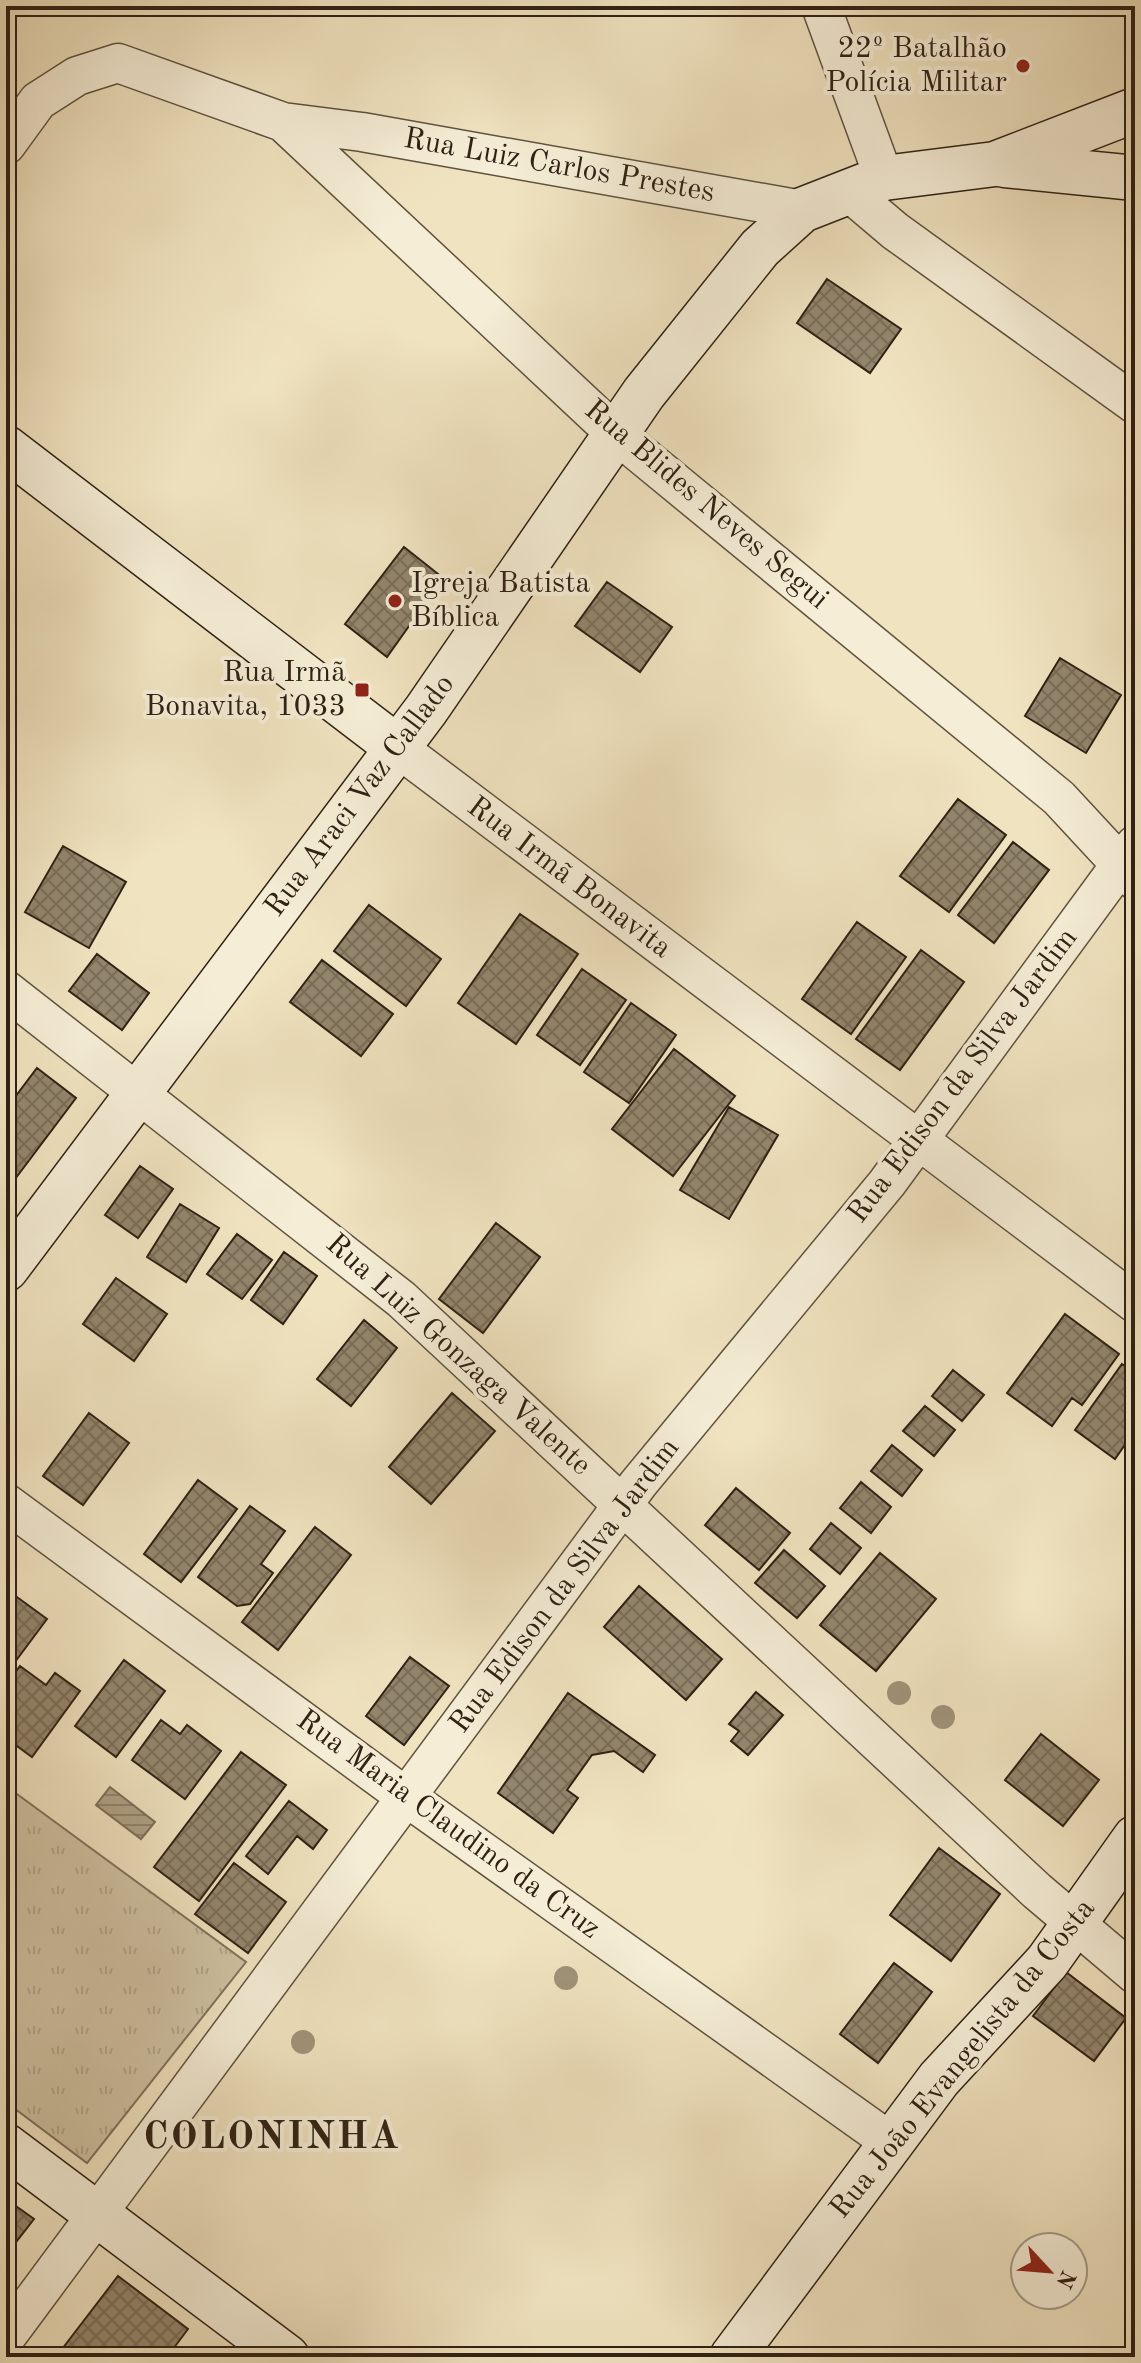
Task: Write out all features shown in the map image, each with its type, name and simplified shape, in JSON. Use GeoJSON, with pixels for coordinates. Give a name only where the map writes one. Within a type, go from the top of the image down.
{"type":"FeatureCollection","features":[{"type":"Feature","properties":{"kind":"main road"},"geometry":{"type":"LineString","coordinates":[[802,210],[867,185],[995,164],[1135,110]]}},
{"type":"Feature","properties":{"kind":"main road"},"geometry":{"type":"LineString","coordinates":[[995,164],[1135,178]]}},
{"type":"Feature","properties":{"kind":"main road","name":"Rua Araci Vaz Callado"},"geometry":{"type":"LineString","coordinates":[[6,1269],[398,748],[615,433],[760,248],[802,210]]}},
{"type":"Feature","properties":{"kind":"main road","name":"Rua Irmã Bonavita"},"geometry":{"type":"LineString","coordinates":[[6,448],[398,748]]}},
{"type":"Feature","properties":{"kind":"main road","name":"Rua João Evangelista da Costa"},"geometry":{"type":"LineString","coordinates":[[732,2357],[939,2079],[1047,1962],[1135,1838]]}},
{"type":"Feature","properties":{"kind":"main road"},"geometry":{"type":"LineString","coordinates":[[6,2146],[287,2357]]}},
{"type":"Feature","properties":{"kind":"street"},"geometry":{"type":"LineString","coordinates":[[821,6],[867,185],[895,231],[1135,404]]}},
{"type":"Feature","properties":{"kind":"street","name":"Rua Luiz Carlos Prestes"},"geometry":{"type":"LineString","coordinates":[[6,145],[38,101],[77,76],[118,63],[283,122],[377,134],[802,210]]}},
{"type":"Feature","properties":{"kind":"street","name":"Rua Blides Neves Segui"},"geometry":{"type":"LineString","coordinates":[[283,122],[615,433],[1059,798],[1130,864]]}},
{"type":"Feature","properties":{"kind":"street","name":"Rua Irmã Bonavita"},"geometry":{"type":"LineString","coordinates":[[398,748],[1135,1303]]}},
{"type":"Feature","properties":{"kind":"street","name":"Rua Edison da Silva Jardim"},"geometry":{"type":"LineString","coordinates":[[6,2337],[624,1504],[918,1141],[1130,864]]}},
{"type":"Feature","properties":{"kind":"street","name":"Rua Luiz Gonzaga Valente"},"geometry":{"type":"LineString","coordinates":[[6,990],[401,1299],[1037,1891],[1135,1974]]}},
{"type":"Feature","properties":{"kind":"street","name":"Rua Maria Claudino da Cruz"},"geometry":{"type":"LineString","coordinates":[[6,1503],[407,1797],[892,2143]]}},
{"type":"Feature","properties":{"kind":"green space"},"geometry":{"type":"Polygon","coordinates":[[[6,1786],[246,1962],[87,2163],[6,2102],[6,1786]]]}},
{"type":"Feature","properties":{"kind":"shaded area"},"geometry":{"type":"Polygon","coordinates":[[[110,1787],[155,1822],[141,1839],[96,1805],[110,1787]]]}},
{"type":"Feature","properties":{"kind":"building"},"geometry":{"type":"Polygon","coordinates":[[[827,279],[901,329],[870,373],[797,323],[827,279]]]}},
{"type":"Feature","properties":{"kind":"building","name":"Igreja Batista Bíblica"},"geometry":{"type":"Polygon","coordinates":[[[404,547],[443,578],[387,657],[345,624],[404,547]]]}},
{"type":"Feature","properties":{"kind":"building"},"geometry":{"type":"Polygon","coordinates":[[[607,582],[672,627],[640,672],[575,626],[607,582]]]}},
{"type":"Feature","properties":{"kind":"building"},"geometry":{"type":"Polygon","coordinates":[[[1060,658],[1121,695],[1086,753],[1025,716],[1060,658]]]}},
{"type":"Feature","properties":{"kind":"building"},"geometry":{"type":"Polygon","coordinates":[[[958,799],[1006,835],[949,912],[900,876],[958,799]]]}},
{"type":"Feature","properties":{"kind":"building"},"geometry":{"type":"Polygon","coordinates":[[[1013,842],[1049,870],[994,943],[958,915],[1013,842]]]}},
{"type":"Feature","properties":{"kind":"building"},"geometry":{"type":"Polygon","coordinates":[[[63,846],[126,882],[89,948],[25,912],[63,846]]]}},
{"type":"Feature","properties":{"kind":"building"},"geometry":{"type":"Polygon","coordinates":[[[369,905],[441,959],[406,1006],[334,951],[369,905]]]}},
{"type":"Feature","properties":{"kind":"building"},"geometry":{"type":"Polygon","coordinates":[[[520,914],[578,954],[516,1044],[458,1003],[520,914]]]}},
{"type":"Feature","properties":{"kind":"building"},"geometry":{"type":"Polygon","coordinates":[[[857,922],[906,957],[851,1034],[802,999],[857,922]]]}},
{"type":"Feature","properties":{"kind":"building"},"geometry":{"type":"Polygon","coordinates":[[[921,950],[964,982],[900,1070],[856,1039],[921,950]]]}},
{"type":"Feature","properties":{"kind":"building"},"geometry":{"type":"Polygon","coordinates":[[[97,954],[149,993],[122,1030],[69,991],[97,954]]]}},
{"type":"Feature","properties":{"kind":"building"},"geometry":{"type":"Polygon","coordinates":[[[322,960],[393,1014],[361,1056],[290,1002],[322,960]]]}},
{"type":"Feature","properties":{"kind":"building"},"geometry":{"type":"Polygon","coordinates":[[[582,969],[626,1000],[580,1065],[537,1035],[582,969]]]}},
{"type":"Feature","properties":{"kind":"building"},"geometry":{"type":"Polygon","coordinates":[[[631,1003],[676,1035],[629,1103],[584,1072],[631,1003]]]}},
{"type":"Feature","properties":{"kind":"building"},"geometry":{"type":"Polygon","coordinates":[[[674,1049],[735,1096],[673,1176],[612,1129],[674,1049]]]}},
{"type":"Feature","properties":{"kind":"building"},"geometry":{"type":"Polygon","coordinates":[[[37,1068],[76,1098],[6,1191],[6,1109],[37,1068]]]}},
{"type":"Feature","properties":{"kind":"building"},"geometry":{"type":"Polygon","coordinates":[[[729,1107],[778,1135],[729,1219],[680,1190],[729,1107]]]}},
{"type":"Feature","properties":{"kind":"building"},"geometry":{"type":"Polygon","coordinates":[[[140,1166],[173,1189],[138,1238],[105,1215],[140,1166]]]}},
{"type":"Feature","properties":{"kind":"building"},"geometry":{"type":"Polygon","coordinates":[[[180,1204],[219,1228],[186,1282],[147,1257],[180,1204]]]}},
{"type":"Feature","properties":{"kind":"building"},"geometry":{"type":"Polygon","coordinates":[[[496,1223],[540,1257],[483,1333],[439,1299],[496,1223]]]}},
{"type":"Feature","properties":{"kind":"building"},"geometry":{"type":"Polygon","coordinates":[[[237,1234],[272,1260],[242,1299],[207,1274],[237,1234]]]}},
{"type":"Feature","properties":{"kind":"building"},"geometry":{"type":"Polygon","coordinates":[[[284,1252],[317,1276],[283,1324],[251,1300],[284,1252]]]}},
{"type":"Feature","properties":{"kind":"building"},"geometry":{"type":"Polygon","coordinates":[[[116,1278],[167,1314],[134,1361],[83,1324],[116,1278]]]}},
{"type":"Feature","properties":{"kind":"building"},"geometry":{"type":"Polygon","coordinates":[[[1065,1314],[1119,1354],[1082,1405],[1072,1398],[1052,1426],[1007,1393],[1065,1314]]]}},
{"type":"Feature","properties":{"kind":"building"},"geometry":{"type":"Polygon","coordinates":[[[364,1320],[397,1348],[351,1406],[317,1379],[364,1320]]]}},
{"type":"Feature","properties":{"kind":"building"},"geometry":{"type":"Polygon","coordinates":[[[1122,1364],[1135,1373],[1135,1430],[1115,1459],[1075,1430],[1122,1364]]]}},
{"type":"Feature","properties":{"kind":"building"},"geometry":{"type":"Polygon","coordinates":[[[953,1370],[984,1395],[962,1421],[932,1396],[953,1370]]]}},
{"type":"Feature","properties":{"kind":"building"},"geometry":{"type":"Polygon","coordinates":[[[452,1393],[495,1431],[431,1504],[389,1467],[452,1393]]]}},
{"type":"Feature","properties":{"kind":"building"},"geometry":{"type":"Polygon","coordinates":[[[925,1406],[955,1430],[934,1456],[903,1431],[925,1406]]]}},
{"type":"Feature","properties":{"kind":"building"},"geometry":{"type":"Polygon","coordinates":[[[89,1413],[129,1443],[83,1505],[43,1476],[89,1413]]]}},
{"type":"Feature","properties":{"kind":"building"},"geometry":{"type":"Polygon","coordinates":[[[892,1445],[922,1470],[902,1496],[871,1471],[892,1445]]]}},
{"type":"Feature","properties":{"kind":"building"},"geometry":{"type":"Polygon","coordinates":[[[198,1480],[237,1509],[181,1582],[144,1554],[198,1480]]]}},
{"type":"Feature","properties":{"kind":"building"},"geometry":{"type":"Polygon","coordinates":[[[861,1482],[891,1507],[871,1533],[840,1508],[861,1482]]]}},
{"type":"Feature","properties":{"kind":"building"},"geometry":{"type":"Polygon","coordinates":[[[736,1488],[790,1533],[759,1570],[705,1525],[736,1488]]]}},
{"type":"Feature","properties":{"kind":"building"},"geometry":{"type":"Polygon","coordinates":[[[250,1506],[285,1531],[261,1564],[273,1573],[250,1604],[237,1606],[198,1577],[250,1506]]]}},
{"type":"Feature","properties":{"kind":"building"},"geometry":{"type":"Polygon","coordinates":[[[831,1523],[861,1548],[840,1574],[810,1549],[831,1523]]]}},
{"type":"Feature","properties":{"kind":"building"},"geometry":{"type":"Polygon","coordinates":[[[315,1527],[351,1555],[278,1650],[242,1622],[315,1527]]]}},
{"type":"Feature","properties":{"kind":"building"},"geometry":{"type":"Polygon","coordinates":[[[784,1550],[825,1586],[797,1618],[755,1583],[784,1550]]]}},
{"type":"Feature","properties":{"kind":"building"},"geometry":{"type":"Polygon","coordinates":[[[880,1553],[936,1599],[876,1671],[820,1625],[880,1553]]]}},
{"type":"Feature","properties":{"kind":"building"},"geometry":{"type":"Polygon","coordinates":[[[639,1586],[722,1659],[686,1700],[604,1627],[639,1586]]]}},
{"type":"Feature","properties":{"kind":"building"},"geometry":{"type":"Polygon","coordinates":[[[10,1592],[47,1619],[6,1674],[6,1597],[10,1592]]]}},
{"type":"Feature","properties":{"kind":"building"},"geometry":{"type":"Polygon","coordinates":[[[410,1657],[449,1686],[404,1745],[366,1716],[410,1657]]]}},
{"type":"Feature","properties":{"kind":"building"},"geometry":{"type":"Polygon","coordinates":[[[124,1660],[165,1691],[116,1757],[75,1726],[124,1660]]]}},
{"type":"Feature","properties":{"kind":"building"},"geometry":{"type":"Polygon","coordinates":[[[20,1666],[46,1685],[55,1673],[80,1691],[32,1757],[6,1738],[6,1685],[20,1666]]]}},
{"type":"Feature","properties":{"kind":"building"},"geometry":{"type":"Polygon","coordinates":[[[756,1692],[783,1715],[748,1755],[731,1741],[739,1731],[729,1724],[756,1692]]]}},
{"type":"Feature","properties":{"kind":"building"},"geometry":{"type":"Polygon","coordinates":[[[568,1693],[655,1755],[643,1772],[614,1751],[592,1755],[567,1790],[578,1798],[553,1833],[498,1793],[568,1693]]]}},
{"type":"Feature","properties":{"kind":"building"},"geometry":{"type":"Polygon","coordinates":[[[161,1720],[180,1734],[187,1725],[221,1751],[185,1799],[132,1760],[161,1720]]]}},
{"type":"Feature","properties":{"kind":"building"},"geometry":{"type":"Polygon","coordinates":[[[1041,1734],[1099,1780],[1063,1826],[1005,1780],[1041,1734]]]}},
{"type":"Feature","properties":{"kind":"building"},"geometry":{"type":"Polygon","coordinates":[[[241,1752],[286,1785],[199,1901],[154,1867],[241,1752]]]}},
{"type":"Feature","properties":{"kind":"building"},"geometry":{"type":"Polygon","coordinates":[[[289,1801],[327,1830],[313,1849],[297,1836],[268,1874],[246,1856],[289,1801]]]}},
{"type":"Feature","properties":{"kind":"building"},"geometry":{"type":"Polygon","coordinates":[[[939,1848],[1000,1894],[951,1961],[890,1915],[939,1848]]]}},
{"type":"Feature","properties":{"kind":"building"},"geometry":{"type":"Polygon","coordinates":[[[234,1863],[286,1902],[248,1953],[195,1914],[234,1863]]]}},
{"type":"Feature","properties":{"kind":"building"},"geometry":{"type":"Polygon","coordinates":[[[894,1963],[932,1992],[878,2063],[840,2034],[894,1963]]]}},
{"type":"Feature","properties":{"kind":"building"},"geometry":{"type":"Polygon","coordinates":[[[1066,1972],[1126,2018],[1094,2061],[1033,2016],[1066,1972]]]}},
{"type":"Feature","properties":{"kind":"building"},"geometry":{"type":"Polygon","coordinates":[[[6,2199],[34,2219],[6,2255],[6,2199]]]}},
{"type":"Feature","properties":{"kind":"building"},"geometry":{"type":"Polygon","coordinates":[[[118,2276],[188,2329],[167,2357],[64,2357],[59,2353],[118,2276]]]}},
{"type":"Feature","properties":{"kind":"place","name":"22º Batalhão Polícia Militar"},"geometry":{"type":"Point","coordinates":[1023,66]}},
{"type":"Feature","properties":{"kind":"place","name":"Igreja Batista Bíblica"},"geometry":{"type":"Point","coordinates":[395,601]}},
{"type":"Feature","properties":{"kind":"place","name":"Rua Irmã Bonavita, 1033"},"geometry":{"type":"Point","coordinates":[362,690]}},
{"type":"Feature","properties":{"kind":"district","name":"COLONINHA"},"geometry":{"type":"Point","coordinates":[272,2138]}}]}
